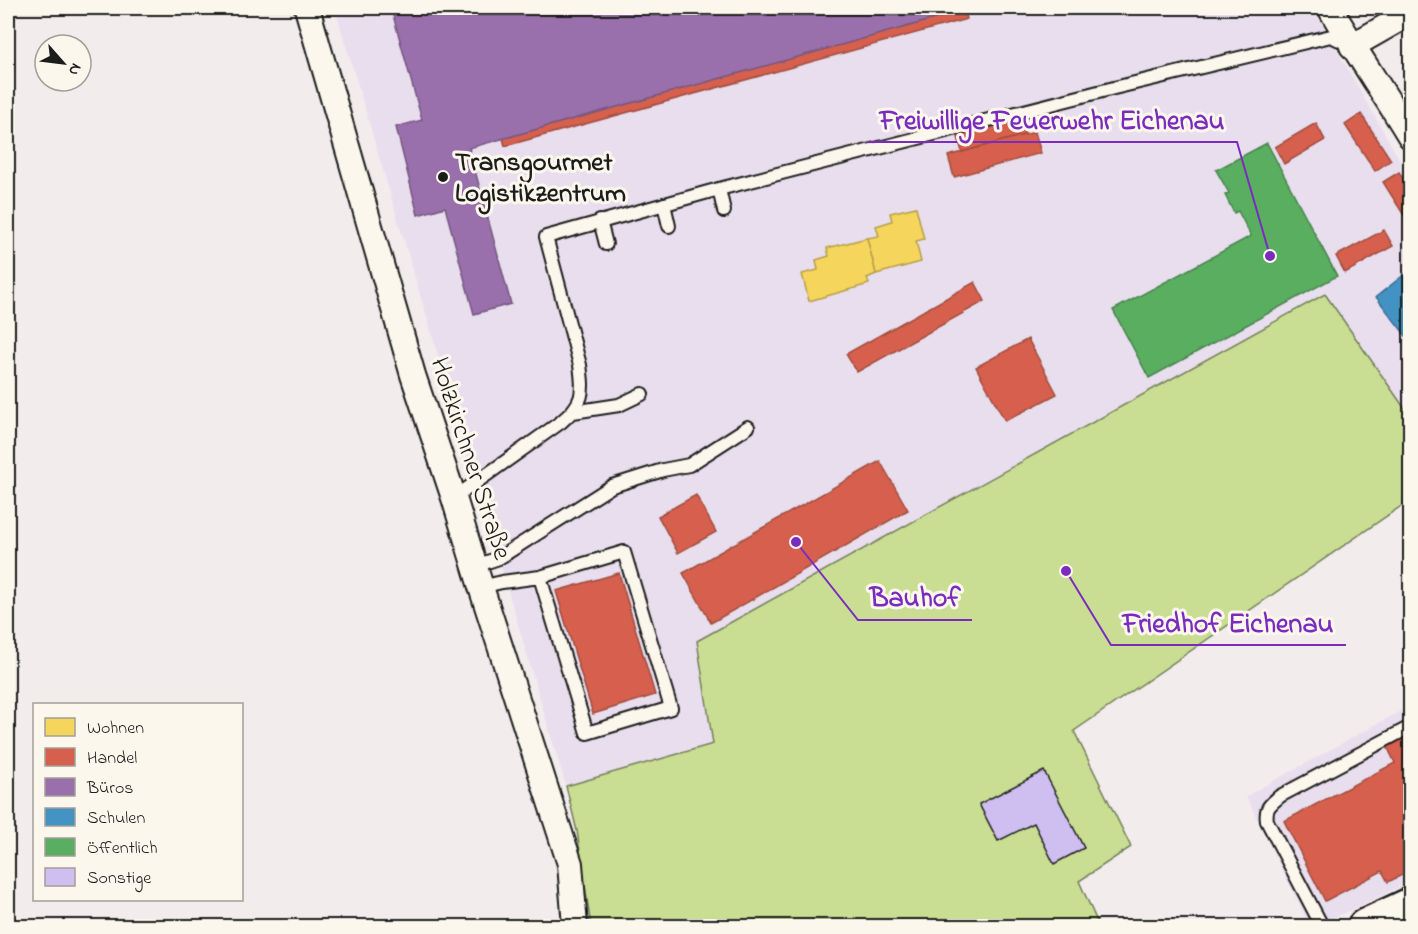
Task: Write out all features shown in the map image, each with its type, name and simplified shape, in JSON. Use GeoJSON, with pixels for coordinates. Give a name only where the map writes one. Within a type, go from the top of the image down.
{"type":"FeatureCollection","features":[{"type":"Feature","properties":{"kind":"main road"},"geometry":{"type":"LineString","coordinates":[[1365,927],[1410,905]]}},
{"type":"Feature","properties":{"kind":"street","name":"Holzkirchner Straße"},"geometry":{"type":"LineString","coordinates":[[307,8],[413,375],[570,864],[575,927]]}},
{"type":"Feature","properties":{"kind":"street"},"geometry":{"type":"LineString","coordinates":[[1330,8],[1410,136]]}},
{"type":"Feature","properties":{"kind":"street"},"geometry":{"type":"LineString","coordinates":[[1352,46],[1410,13]]}},
{"type":"Feature","properties":{"kind":"lane"},"geometry":{"type":"LineString","coordinates":[[454,498],[561,422],[573,412],[581,399],[580,365],[546,237],[719,189],[1102,91],[1330,36],[1352,46]]}},
{"type":"Feature","properties":{"kind":"lane"},"geometry":{"type":"LineString","coordinates":[[719,189],[724,211]]}},
{"type":"Feature","properties":{"kind":"lane"},"geometry":{"type":"LineString","coordinates":[[664,204],[669,226]]}},
{"type":"Feature","properties":{"kind":"lane"},"geometry":{"type":"LineString","coordinates":[[600,221],[606,244]]}},
{"type":"Feature","properties":{"kind":"lane"},"geometry":{"type":"LineString","coordinates":[[573,412],[619,405],[642,394]]}},
{"type":"Feature","properties":{"kind":"lane"},"geometry":{"type":"LineString","coordinates":[[478,576],[499,558],[612,486],[663,470],[689,465],[748,427]]}},
{"type":"Feature","properties":{"kind":"lane"},"geometry":{"type":"LineString","coordinates":[[478,576],[502,582],[540,577],[624,552],[671,708],[587,733],[540,577]]}},
{"type":"Feature","properties":{"kind":"lane"},"geometry":{"type":"LineString","coordinates":[[1322,927],[1267,821],[1266,813],[1269,806],[1280,796],[1410,727]]}},
{"type":"Feature","properties":{"kind":"shaded area"},"geometry":{"type":"Polygon","coordinates":[[[335,8],[1313,8],[1410,178],[1410,416],[1324,294],[713,744],[566,786],[335,8]]]}},
{"type":"Feature","properties":{"kind":"shaded area"},"geometry":{"type":"Polygon","coordinates":[[[1410,706],[1410,882],[1317,926],[1310,926],[1246,796],[1410,706]]]}},
{"type":"Feature","properties":{"kind":"green space"},"geometry":{"type":"Polygon","coordinates":[[[1325,294],[1410,416],[1410,500],[1074,731],[1131,847],[1079,881],[1099,926],[591,926],[577,831],[566,786],[713,744],[697,641],[1325,294]]]}},
{"type":"Feature","properties":{"kind":"building: Wohnen"},"geometry":{"type":"Polygon","coordinates":[[[916,207],[924,239],[916,241],[921,262],[876,274],[867,238],[879,236],[876,226],[892,221],[890,213],[916,207]]]}},
{"type":"Feature","properties":{"kind":"building: Wohnen"},"geometry":{"type":"Polygon","coordinates":[[[867,238],[876,274],[867,278],[869,284],[809,301],[802,274],[818,270],[816,260],[829,256],[827,248],[867,238]]]}},
{"type":"Feature","properties":{"kind":"building: Handel"},"geometry":{"type":"Polygon","coordinates":[[[955,8],[964,8],[967,19],[505,146],[503,138],[956,13],[955,8]]]}},
{"type":"Feature","properties":{"kind":"building: Handel"},"geometry":{"type":"Polygon","coordinates":[[[1361,114],[1391,160],[1375,171],[1345,125],[1361,114]]]}},
{"type":"Feature","properties":{"kind":"building: Handel"},"geometry":{"type":"Polygon","coordinates":[[[1020,116],[1025,135],[962,152],[957,133],[1020,116]]]}},
{"type":"Feature","properties":{"kind":"building: Handel"},"geometry":{"type":"Polygon","coordinates":[[[1316,123],[1325,140],[1284,164],[1275,147],[1316,123]]]}},
{"type":"Feature","properties":{"kind":"building: Handel"},"geometry":{"type":"Polygon","coordinates":[[[1035,132],[1041,153],[954,177],[948,156],[1035,132]]]}},
{"type":"Feature","properties":{"kind":"building: Handel"},"geometry":{"type":"Polygon","coordinates":[[[1399,172],[1410,189],[1410,225],[1383,182],[1399,172]]]}},
{"type":"Feature","properties":{"kind":"building: Handel"},"geometry":{"type":"Polygon","coordinates":[[[1384,230],[1393,246],[1345,273],[1336,256],[1384,230]]]}},
{"type":"Feature","properties":{"kind":"building: Handel"},"geometry":{"type":"Polygon","coordinates":[[[975,282],[985,301],[857,372],[846,354],[975,282]]]}},
{"type":"Feature","properties":{"kind":"building: Handel"},"geometry":{"type":"Polygon","coordinates":[[[1028,339],[1057,394],[1005,421],[976,367],[1028,339]]]}},
{"type":"Feature","properties":{"kind":"building: Handel"},"geometry":{"type":"Polygon","coordinates":[[[880,461],[908,510],[711,623],[683,573],[880,461]]]}},
{"type":"Feature","properties":{"kind":"building: Handel"},"geometry":{"type":"Polygon","coordinates":[[[696,495],[716,532],[678,553],[658,516],[696,495]]]}},
{"type":"Feature","properties":{"kind":"building: Handel"},"geometry":{"type":"Polygon","coordinates":[[[619,573],[655,695],[593,714],[556,591],[619,573]]]}},
{"type":"Feature","properties":{"kind":"building: Handel"},"geometry":{"type":"Polygon","coordinates":[[[1410,732],[1410,871],[1388,882],[1382,871],[1325,901],[1284,821],[1395,763],[1386,744],[1410,732]]]}},
{"type":"Feature","properties":{"kind":"building: Büros","name":"Transgourmet Logistikzentrum"},"geometry":{"type":"Polygon","coordinates":[[[391,8],[955,8],[956,13],[469,148],[511,304],[474,314],[445,207],[418,215],[396,127],[422,120],[391,8]]]}},
{"type":"Feature","properties":{"kind":"building: Schulen"},"geometry":{"type":"Polygon","coordinates":[[[1410,270],[1410,341],[1376,297],[1410,270]]]}},
{"type":"Feature","properties":{"kind":"building: Öffentlich"},"geometry":{"type":"Polygon","coordinates":[[[1267,143],[1337,276],[1149,378],[1113,310],[1251,236],[1238,211],[1234,213],[1225,195],[1229,193],[1216,170],[1267,143]]]}},
{"type":"Feature","properties":{"kind":"building: Sonstige"},"geometry":{"type":"Polygon","coordinates":[[[1044,771],[1084,848],[1054,864],[1034,823],[998,841],[979,804],[1044,771]]]}},
{"type":"Feature","properties":{"kind":"place","name":"Transgourmet Logistikzentrum"},"geometry":{"type":"Point","coordinates":[443,177]}},
{"type":"Feature","properties":{"kind":"place","name":"Freiwillige Feuerwehr Eichenau"},"geometry":{"type":"Point","coordinates":[1270,256]}},
{"type":"Feature","properties":{"kind":"place","name":"Bauhof"},"geometry":{"type":"Point","coordinates":[796,542]}},
{"type":"Feature","properties":{"kind":"place","name":"Friedhof Eichenau"},"geometry":{"type":"Point","coordinates":[1066,571]}}]}
